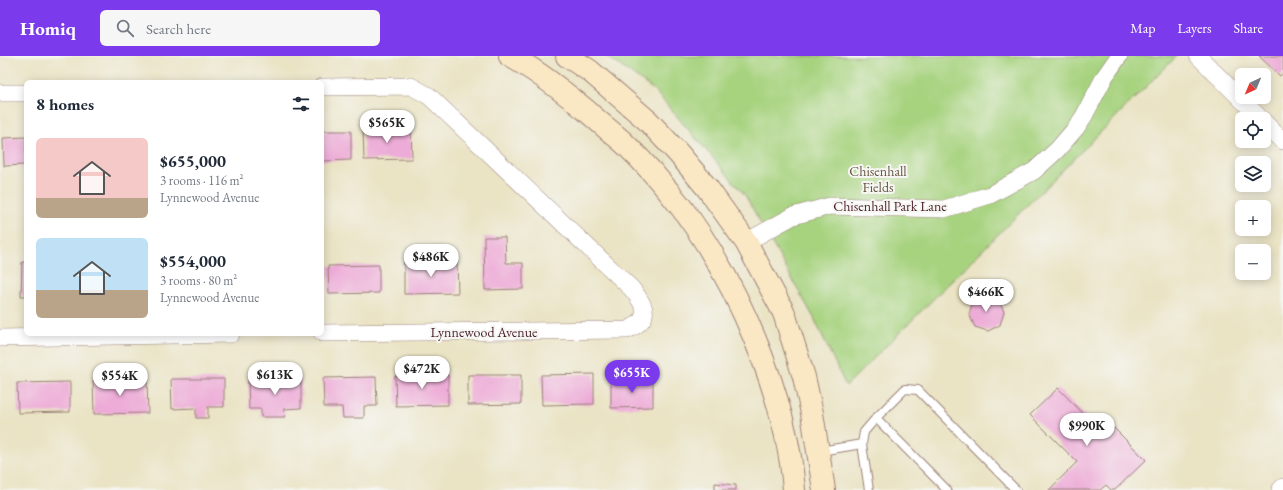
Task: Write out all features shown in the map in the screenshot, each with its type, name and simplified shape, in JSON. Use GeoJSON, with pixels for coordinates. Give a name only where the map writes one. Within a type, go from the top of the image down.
{"type":"FeatureCollection","features":[{"type":"Feature","properties":{"kind":"main road"},"geometry":{"type":"LineString","coordinates":[[510,56],[566,94],[625,144],[681,207],[705,243],[725,277],[752,332],[777,402],[792,468],[794,490]]}},
{"type":"Feature","properties":{"kind":"main road"},"geometry":{"type":"LineString","coordinates":[[568,56],[590,71],[648,121],[679,154],[708,189],[746,242],[784,313],[804,377],[819,451],[824,490]]}},
{"type":"Feature","properties":{"kind":"street","name":"Chisenhall Park Lane"},"geometry":{"type":"LineString","coordinates":[[746,242],[793,216],[830,206],[944,209],[990,195],[1034,171],[1057,150],[1084,116],[1105,76],[1119,56]]}},
{"type":"Feature","properties":{"kind":"street"},"geometry":{"type":"LineString","coordinates":[[1198,56],[1254,112]]}},
{"type":"Feature","properties":{"kind":"street","name":"Lynnewood Avenue"},"geometry":{"type":"LineString","coordinates":[[324,87],[411,86],[429,96],[631,288],[641,300],[645,313],[642,320],[636,326],[627,330],[324,333]]}},
{"type":"Feature","properties":{"kind":"street"},"geometry":{"type":"LineString","coordinates":[[0,93],[24,93]]}},
{"type":"Feature","properties":{"kind":"street"},"geometry":{"type":"LineString","coordinates":[[1271,127],[1281,134]]}},
{"type":"Feature","properties":{"kind":"street"},"geometry":{"type":"LineString","coordinates":[[0,338],[116,336]]}},
{"type":"Feature","properties":{"kind":"lane"},"geometry":{"type":"LineString","coordinates":[[869,490],[862,444],[864,432],[905,389],[918,390],[1016,490]]}},
{"type":"Feature","properties":{"kind":"lane"},"geometry":{"type":"LineString","coordinates":[[876,418],[947,490]]}},
{"type":"Feature","properties":{"kind":"lane"},"geometry":{"type":"LineString","coordinates":[[819,451],[862,444]]}},
{"type":"Feature","properties":{"kind":"green space","name":"Chisenhall Fields"},"geometry":{"type":"Polygon","coordinates":[[[606,56],[1177,56],[846,386],[814,318],[745,195],[654,90],[606,56]]]}},
{"type":"Feature","properties":{"kind":"building"},"geometry":{"type":"Polygon","coordinates":[[[1259,56],[1283,56],[1283,73],[1280,76],[1259,56]]]}},
{"type":"Feature","properties":{"kind":"building"},"geometry":{"type":"Polygon","coordinates":[[[363,129],[411,129],[412,159],[364,160],[363,129]]]}},
{"type":"Feature","properties":{"kind":"building"},"geometry":{"type":"Polygon","coordinates":[[[324,131],[351,131],[351,160],[324,161],[324,131]]]}},
{"type":"Feature","properties":{"kind":"building"},"geometry":{"type":"Polygon","coordinates":[[[24,137],[24,165],[4,166],[3,138],[24,137]]]}},
{"type":"Feature","properties":{"kind":"building"},"geometry":{"type":"Polygon","coordinates":[[[484,237],[505,237],[506,263],[523,263],[523,289],[485,290],[484,237]]]}},
{"type":"Feature","properties":{"kind":"building"},"geometry":{"type":"Polygon","coordinates":[[[457,261],[458,293],[404,294],[404,262],[457,261]]]}},
{"type":"Feature","properties":{"kind":"building"},"geometry":{"type":"Polygon","coordinates":[[[22,262],[24,262],[24,296],[21,296],[22,262]]]}},
{"type":"Feature","properties":{"kind":"building"},"geometry":{"type":"Polygon","coordinates":[[[379,265],[379,293],[329,294],[328,266],[379,265]]]}},
{"type":"Feature","properties":{"kind":"building"},"geometry":{"type":"Polygon","coordinates":[[[985,295],[998,299],[1004,312],[1000,325],[988,331],[975,327],[969,314],[973,301],[985,295]]]}},
{"type":"Feature","properties":{"kind":"building"},"geometry":{"type":"Polygon","coordinates":[[[594,374],[594,404],[542,405],[541,375],[594,374]]]}},
{"type":"Feature","properties":{"kind":"building"},"geometry":{"type":"Polygon","coordinates":[[[448,375],[448,405],[396,406],[395,376],[448,375]]]}},
{"type":"Feature","properties":{"kind":"building"},"geometry":{"type":"Polygon","coordinates":[[[468,375],[521,375],[521,404],[468,405],[468,375]]]}},
{"type":"Feature","properties":{"kind":"building"},"geometry":{"type":"Polygon","coordinates":[[[376,377],[377,406],[364,406],[364,418],[343,418],[342,407],[324,407],[323,378],[376,377]]]}},
{"type":"Feature","properties":{"kind":"building"},"geometry":{"type":"Polygon","coordinates":[[[171,379],[224,379],[224,407],[208,407],[208,418],[196,418],[196,408],[172,409],[171,379]]]}},
{"type":"Feature","properties":{"kind":"building"},"geometry":{"type":"Polygon","coordinates":[[[301,379],[301,408],[284,409],[285,417],[261,417],[261,409],[249,409],[248,380],[301,379]]]}},
{"type":"Feature","properties":{"kind":"building"},"geometry":{"type":"Polygon","coordinates":[[[93,380],[147,380],[148,413],[94,414],[93,380]]]}},
{"type":"Feature","properties":{"kind":"building"},"geometry":{"type":"Polygon","coordinates":[[[611,381],[653,381],[653,407],[611,408],[611,381]]]}},
{"type":"Feature","properties":{"kind":"building"},"geometry":{"type":"Polygon","coordinates":[[[70,382],[70,412],[18,413],[17,383],[70,382]]]}},
{"type":"Feature","properties":{"kind":"building"},"geometry":{"type":"Polygon","coordinates":[[[1058,388],[1105,436],[1114,428],[1146,460],[1115,490],[1111,490],[1106,485],[1100,490],[1049,490],[1077,462],[1030,415],[1058,388]]]}},
{"type":"Feature","properties":{"kind":"building"},"geometry":{"type":"Polygon","coordinates":[[[715,483],[736,485],[736,490],[715,490],[715,483]]]}}]}
